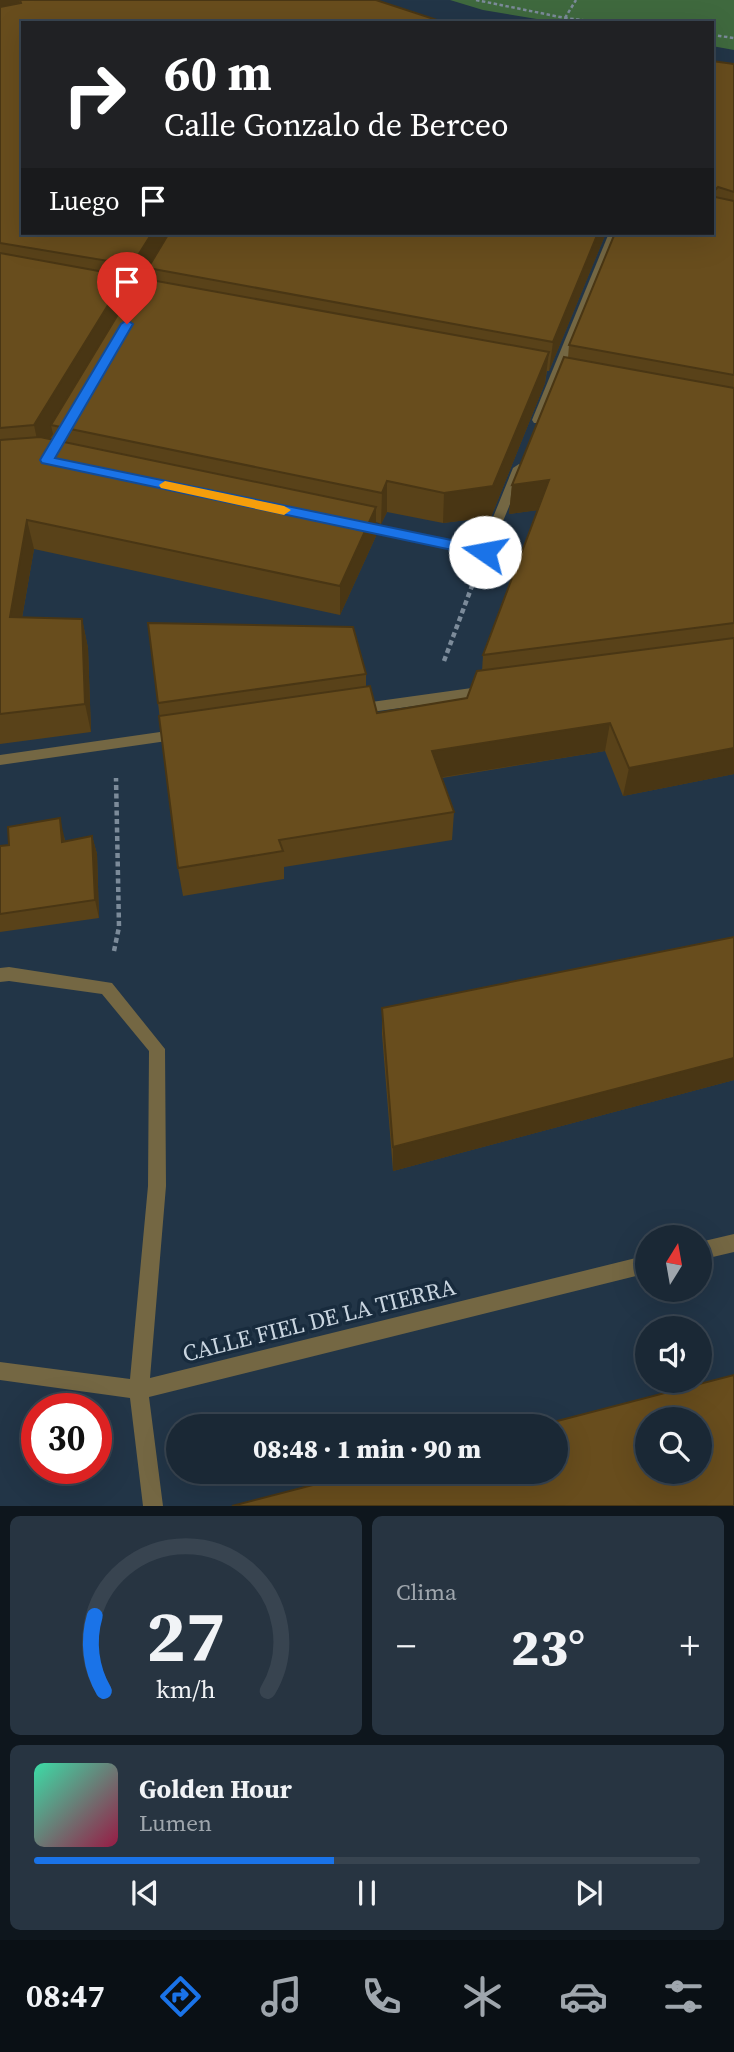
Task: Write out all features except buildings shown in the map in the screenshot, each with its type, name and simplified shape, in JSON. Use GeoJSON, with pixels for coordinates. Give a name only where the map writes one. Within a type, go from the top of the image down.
{"type":"FeatureCollection","features":[{"type":"Feature","properties":{"kind":"street"},"geometry":{"type":"LineString","coordinates":[[535,428],[613,235]]}},
{"type":"Feature","properties":{"kind":"street"},"geometry":{"type":"LineString","coordinates":[[542,376],[569,381]]}},
{"type":"Feature","properties":{"kind":"street"},"geometry":{"type":"LineString","coordinates":[[339,522],[485,552],[525,453]]}},
{"type":"Feature","properties":{"kind":"street"},"geometry":{"type":"LineString","coordinates":[[336,712],[500,689]]}},
{"type":"Feature","properties":{"kind":"street"},"geometry":{"type":"LineString","coordinates":[[0,760],[201,731]]}},
{"type":"Feature","properties":{"kind":"street"},"geometry":{"type":"LineString","coordinates":[[0,975],[106,988],[157,1049],[157,1186],[139,1390],[153,1506]]}},
{"type":"Feature","properties":{"kind":"street"},"geometry":{"type":"LineString","coordinates":[[712,1248],[734,1243]]}},
{"type":"Feature","properties":{"kind":"street","name":"CALLE FIEL DE LA TIERRA"},"geometry":{"type":"LineString","coordinates":[[0,1371],[139,1390],[635,1267]]}},
{"type":"Feature","properties":{"kind":"path"},"geometry":{"type":"LineString","coordinates":[[476,0],[590,21]]}},
{"type":"Feature","properties":{"kind":"path"},"geometry":{"type":"LineString","coordinates":[[565,18],[576,0]]}},
{"type":"Feature","properties":{"kind":"path"},"geometry":{"type":"LineString","coordinates":[[714,35],[734,38]]}},
{"type":"Feature","properties":{"kind":"path"},"geometry":{"type":"LineString","coordinates":[[431,698],[485,552]]}},
{"type":"Feature","properties":{"kind":"path"},"geometry":{"type":"LineString","coordinates":[[115,774],[119,927]]}},
{"type":"Feature","properties":{"kind":"green space"},"geometry":{"type":"Polygon","coordinates":[[[450,0],[734,0],[734,50],[714,46],[714,21],[549,21],[483,10],[450,0]]]}},
{"type":"Feature","properties":{"kind":"slow traffic"},"geometry":{"type":"LineString","coordinates":[[165,485],[284,510]]}},
{"type":"Feature","properties":{"kind":"route"},"geometry":{"type":"LineString","coordinates":[[127,324],[46,460],[485,552]]}}]}
